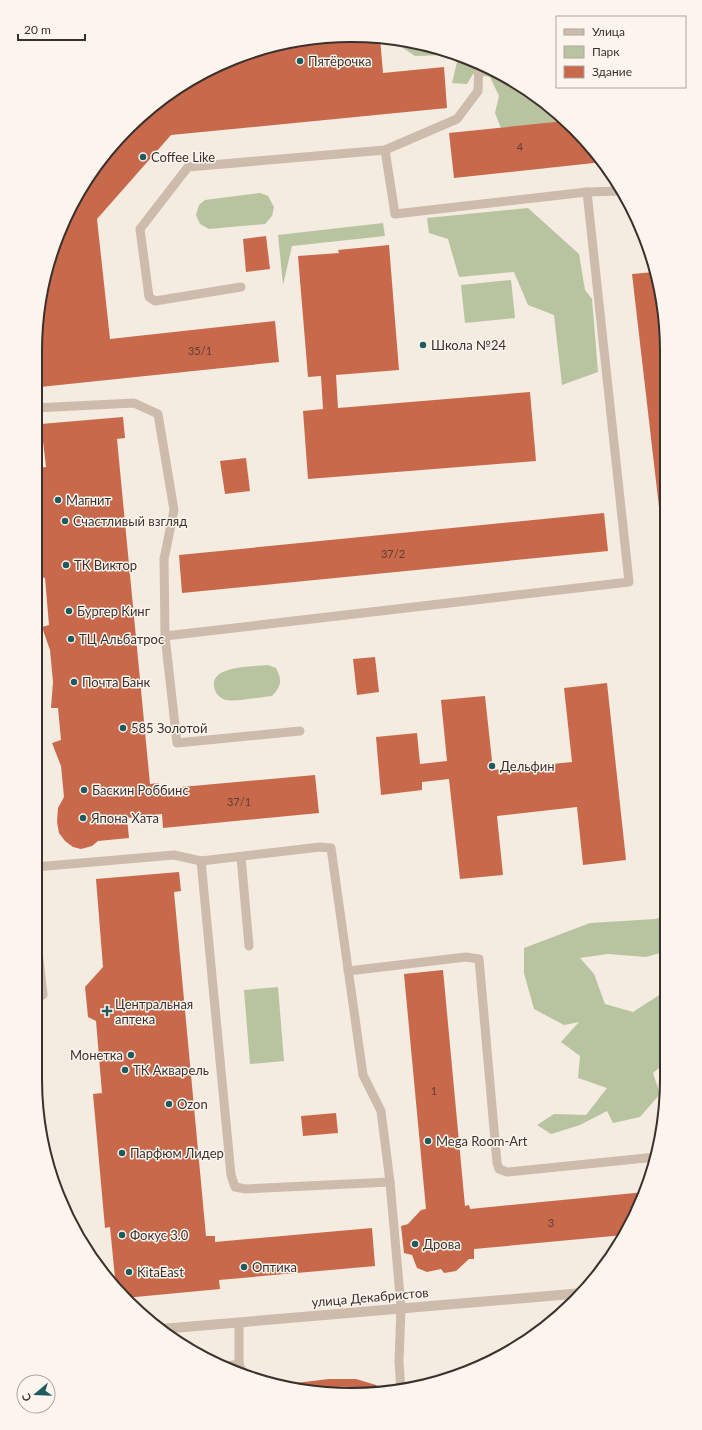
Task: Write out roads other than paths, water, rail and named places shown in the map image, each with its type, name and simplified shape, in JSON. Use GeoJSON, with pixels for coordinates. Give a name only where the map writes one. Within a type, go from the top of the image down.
{"type":"FeatureCollection","features":[{"type":"Feature","properties":{"kind":"street","name":"улица Декабристов"},"geometry":{"type":"LineString","coordinates":[[169,1328],[401,1307],[572,1294]]}},
{"type":"Feature","properties":{"kind":"lane"},"geometry":{"type":"LineString","coordinates":[[241,287],[155,301],[149,297],[140,229],[188,167],[385,150],[457,119],[478,91],[479,70]]}},
{"type":"Feature","properties":{"kind":"lane"},"geometry":{"type":"LineString","coordinates":[[385,150],[395,214],[587,192],[615,191]]}},
{"type":"Feature","properties":{"kind":"lane"},"geometry":{"type":"LineString","coordinates":[[165,636],[629,582],[587,192]]}},
{"type":"Feature","properties":{"kind":"lane"},"geometry":{"type":"LineString","coordinates":[[42,408],[134,403],[158,414],[174,510],[164,559],[165,636],[177,743],[300,731]]}},
{"type":"Feature","properties":{"kind":"lane"},"geometry":{"type":"LineString","coordinates":[[42,866],[174,854],[201,861],[320,847],[331,848],[363,1075],[381,1111],[390,1182],[401,1307],[399,1362],[401,1384]]}},
{"type":"Feature","properties":{"kind":"lane"},"geometry":{"type":"LineString","coordinates":[[241,857],[249,946]]}},
{"type":"Feature","properties":{"kind":"lane"},"geometry":{"type":"LineString","coordinates":[[201,861],[231,1175],[235,1187],[246,1189],[390,1182]]}},
{"type":"Feature","properties":{"kind":"lane"},"geometry":{"type":"LineString","coordinates":[[348,971],[466,957],[479,959],[497,1163],[499,1168],[507,1172],[649,1158]]}},
{"type":"Feature","properties":{"kind":"lane"},"geometry":{"type":"LineString","coordinates":[[42,986],[43,995]]}},
{"type":"Feature","properties":{"kind":"lane"},"geometry":{"type":"LineString","coordinates":[[239,1323],[240,1367]]}},
{"type":"Feature","properties":{"kind":"place","name":"Пятёрочка"},"geometry":{"type":"Point","coordinates":[300,61]}},
{"type":"Feature","properties":{"kind":"place","name":"Coffee Like"},"geometry":{"type":"Point","coordinates":[143,157]}},
{"type":"Feature","properties":{"kind":"place","name":"Школа №24"},"geometry":{"type":"Point","coordinates":[423,345]}},
{"type":"Feature","properties":{"kind":"place","name":"Магнит"},"geometry":{"type":"Point","coordinates":[58,500]}},
{"type":"Feature","properties":{"kind":"place","name":"Счастливый взгляд"},"geometry":{"type":"Point","coordinates":[65,521]}},
{"type":"Feature","properties":{"kind":"place","name":"ТК Виктор"},"geometry":{"type":"Point","coordinates":[66,565]}},
{"type":"Feature","properties":{"kind":"place","name":"Бургер Кинг"},"geometry":{"type":"Point","coordinates":[69,611]}},
{"type":"Feature","properties":{"kind":"place","name":"ТЦ Альбатрос"},"geometry":{"type":"Point","coordinates":[71,639]}},
{"type":"Feature","properties":{"kind":"place","name":"Почта Банк"},"geometry":{"type":"Point","coordinates":[74,682]}},
{"type":"Feature","properties":{"kind":"place","name":"585 Золотой"},"geometry":{"type":"Point","coordinates":[123,728]}},
{"type":"Feature","properties":{"kind":"place","name":"Дельфин"},"geometry":{"type":"Point","coordinates":[492,766]}},
{"type":"Feature","properties":{"kind":"place","name":"Баскин Роббинс"},"geometry":{"type":"Point","coordinates":[84,790]}},
{"type":"Feature","properties":{"kind":"place","name":"Япона Хата"},"geometry":{"type":"Point","coordinates":[83,818]}},
{"type":"Feature","properties":{"kind":"place","name":"Центральная аптека"},"geometry":{"type":"Point","coordinates":[107,1011]}},
{"type":"Feature","properties":{"kind":"place","name":"Монетка"},"geometry":{"type":"Point","coordinates":[131,1055]}},
{"type":"Feature","properties":{"kind":"place","name":"ТК Акварель"},"geometry":{"type":"Point","coordinates":[125,1070]}},
{"type":"Feature","properties":{"kind":"place","name":"Ozon"},"geometry":{"type":"Point","coordinates":[169,1104]}},
{"type":"Feature","properties":{"kind":"place","name":"Mega Room-Art"},"geometry":{"type":"Point","coordinates":[428,1141]}},
{"type":"Feature","properties":{"kind":"place","name":"Парфюм Лидер"},"geometry":{"type":"Point","coordinates":[122,1153]}},
{"type":"Feature","properties":{"kind":"place","name":"Фокус 3.0"},"geometry":{"type":"Point","coordinates":[122,1235]}},
{"type":"Feature","properties":{"kind":"place","name":"Дрова"},"geometry":{"type":"Point","coordinates":[415,1244]}},
{"type":"Feature","properties":{"kind":"place","name":"Оптика"},"geometry":{"type":"Point","coordinates":[244,1267]}},
{"type":"Feature","properties":{"kind":"place","name":"KitaEast"},"geometry":{"type":"Point","coordinates":[129,1272]}}]}
